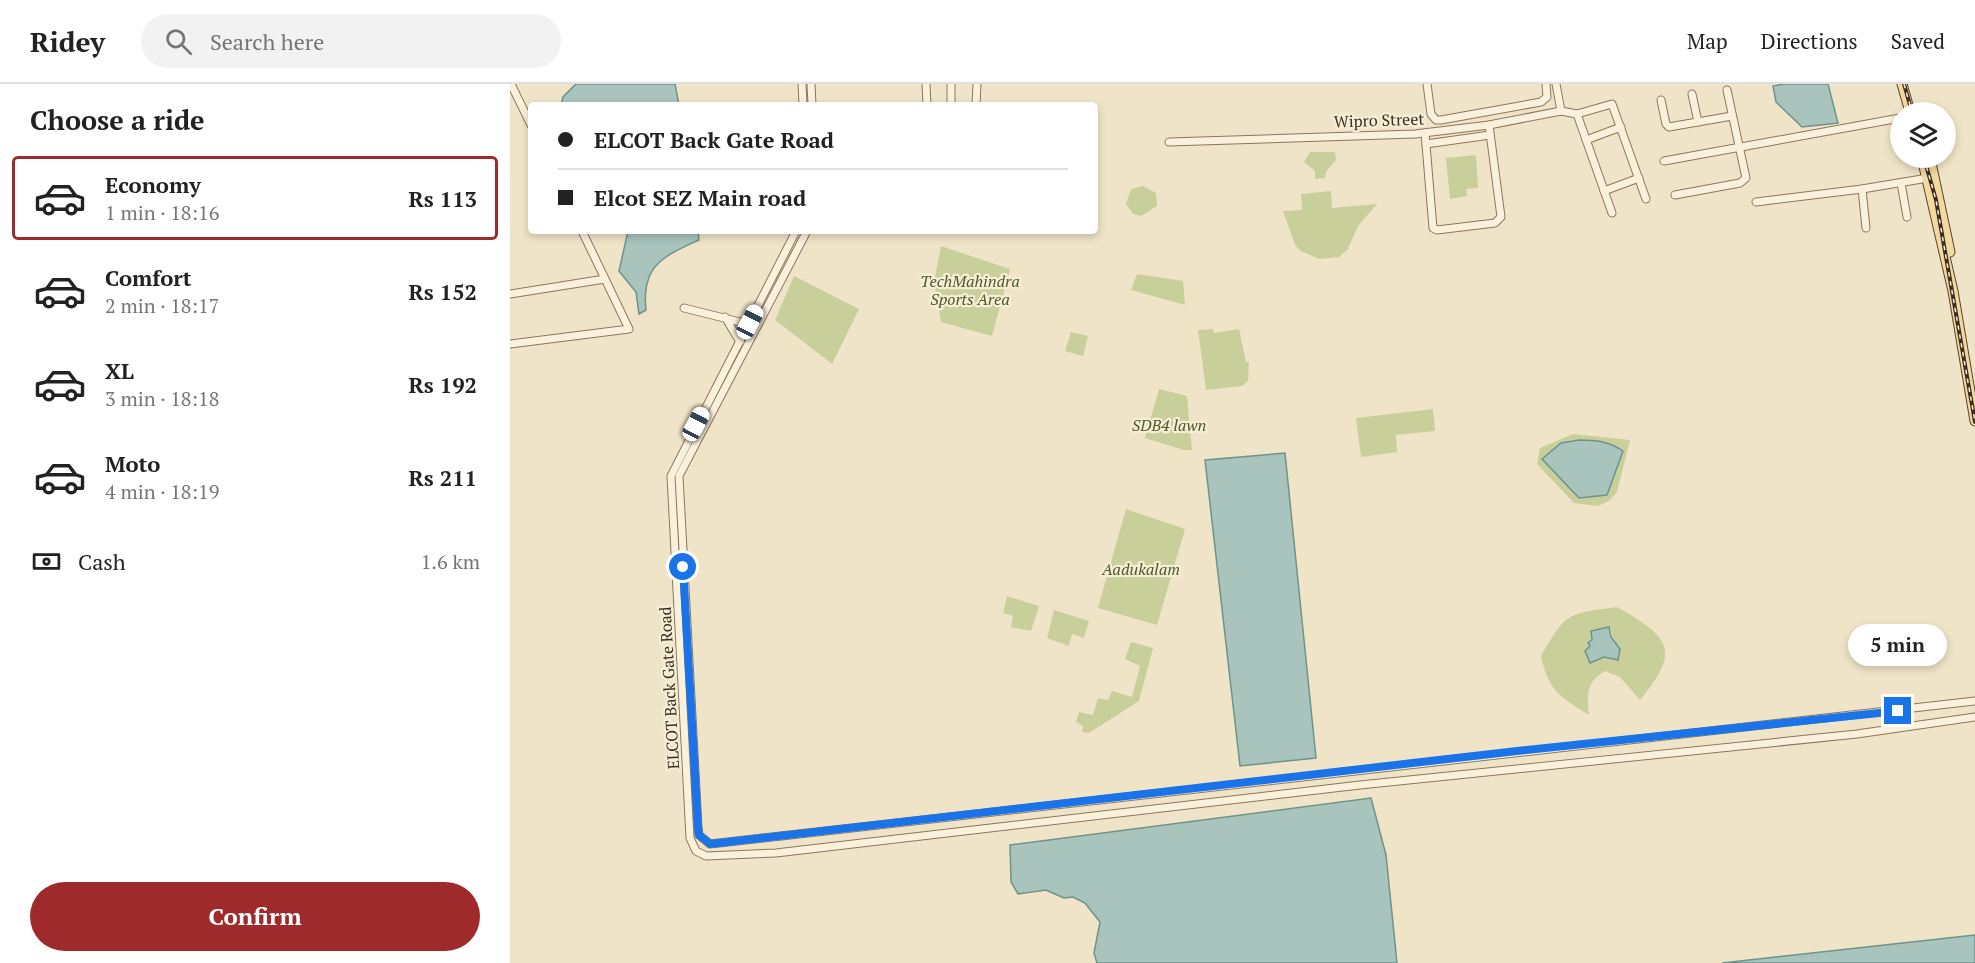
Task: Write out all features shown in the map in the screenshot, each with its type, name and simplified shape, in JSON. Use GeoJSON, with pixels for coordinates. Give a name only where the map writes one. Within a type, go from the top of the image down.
{"type":"FeatureCollection","features":[{"type":"Feature","properties":{"kind":"main road"},"geometry":{"type":"LineString","coordinates":[[1902,84],[1909,102]]}},
{"type":"Feature","properties":{"kind":"main road"},"geometry":{"type":"LineString","coordinates":[[1908,84],[1911,102]]}},
{"type":"Feature","properties":{"kind":"main road"},"geometry":{"type":"LineString","coordinates":[[1926,168],[1953,291],[1975,421]]}},
{"type":"Feature","properties":{"kind":"main road"},"geometry":{"type":"LineString","coordinates":[[1932,168],[1950,248],[1975,393]]}},
{"type":"Feature","properties":{"kind":"street"},"geometry":{"type":"LineString","coordinates":[[511,84],[528,119]]}},
{"type":"Feature","properties":{"kind":"street"},"geometry":{"type":"LineString","coordinates":[[802,84],[803,102]]}},
{"type":"Feature","properties":{"kind":"street"},"geometry":{"type":"LineString","coordinates":[[811,84],[812,102]]}},
{"type":"Feature","properties":{"kind":"street"},"geometry":{"type":"LineString","coordinates":[[926,84],[927,102]]}},
{"type":"Feature","properties":{"kind":"street"},"geometry":{"type":"LineString","coordinates":[[951,84],[951,102]]}},
{"type":"Feature","properties":{"kind":"street"},"geometry":{"type":"LineString","coordinates":[[976,102],[977,84]]}},
{"type":"Feature","properties":{"kind":"street"},"geometry":{"type":"LineString","coordinates":[[1427,84],[1431,114],[1436,120],[1541,102],[1547,97],[1546,84]]}},
{"type":"Feature","properties":{"kind":"street"},"geometry":{"type":"LineString","coordinates":[[1556,84],[1561,111],[1577,114],[1610,103],[1647,199]]}},
{"type":"Feature","properties":{"kind":"street"},"geometry":{"type":"LineString","coordinates":[[1675,195],[1743,181],[1746,178],[1726,90]]}},
{"type":"Feature","properties":{"kind":"street"},"geometry":{"type":"LineString","coordinates":[[1692,94],[1698,122]]}},
{"type":"Feature","properties":{"kind":"street"},"geometry":{"type":"LineString","coordinates":[[1661,100],[1667,126],[1732,116]]}},
{"type":"Feature","properties":{"kind":"street","name":"Wipro Street"},"geometry":{"type":"LineString","coordinates":[[1169,142],[1425,133],[1489,125],[1561,111]]}},
{"type":"Feature","properties":{"kind":"street"},"geometry":{"type":"LineString","coordinates":[[1577,114],[1612,213]]}},
{"type":"Feature","properties":{"kind":"street"},"geometry":{"type":"LineString","coordinates":[[1664,161],[1890,120]]}},
{"type":"Feature","properties":{"kind":"street"},"geometry":{"type":"LineString","coordinates":[[1425,133],[1433,228],[1437,230],[1495,223],[1501,217],[1489,125]]}},
{"type":"Feature","properties":{"kind":"street"},"geometry":{"type":"LineString","coordinates":[[1586,140],[1621,128]]}},
{"type":"Feature","properties":{"kind":"street"},"geometry":{"type":"LineString","coordinates":[[1426,144],[1490,135]]}},
{"type":"Feature","properties":{"kind":"street"},"geometry":{"type":"LineString","coordinates":[[1604,191],[1639,178]]}},
{"type":"Feature","properties":{"kind":"street"},"geometry":{"type":"LineString","coordinates":[[1756,202],[1928,178]]}},
{"type":"Feature","properties":{"kind":"street"},"geometry":{"type":"LineString","coordinates":[[1901,183],[1907,217]]}},
{"type":"Feature","properties":{"kind":"street"},"geometry":{"type":"LineString","coordinates":[[1862,189],[1866,228]]}},
{"type":"Feature","properties":{"kind":"street"},"geometry":{"type":"LineString","coordinates":[[510,344],[629,329],[583,234]]}},
{"type":"Feature","properties":{"kind":"street","name":"ELCOT Back Gate Road"},"geometry":{"type":"LineString","coordinates":[[728,842],[710,844],[704,841],[698,827],[675,505],[670,476],[794,234]]}},
{"type":"Feature","properties":{"kind":"street","name":"ELCOT Back Gate Road"},"geometry":{"type":"LineString","coordinates":[[729,855],[700,854],[690,838],[675,505],[679,476],[805,234]]}},
{"type":"Feature","properties":{"kind":"street"},"geometry":{"type":"LineString","coordinates":[[776,269],[784,274]]}},
{"type":"Feature","properties":{"kind":"street"},"geometry":{"type":"LineString","coordinates":[[510,294],[605,279]]}},
{"type":"Feature","properties":{"kind":"street"},"geometry":{"type":"LineString","coordinates":[[684,308],[748,324]]}},
{"type":"Feature","properties":{"kind":"street"},"geometry":{"type":"LineString","coordinates":[[725,317],[740,342]]}},
{"type":"Feature","properties":{"kind":"street"},"geometry":{"type":"LineString","coordinates":[[1975,701],[728,842],[729,855],[1177,808],[1360,785],[1857,734],[1975,717]]}},
{"type":"Feature","properties":{"kind":"street"},"geometry":{"type":"LineString","coordinates":[[1957,704],[1959,720]]}},
{"type":"Feature","properties":{"kind":"street"},"geometry":{"type":"LineString","coordinates":[[1357,770],[1360,785]]}},
{"type":"Feature","properties":{"kind":"green space"},"geometry":{"type":"Polygon","coordinates":[[[1310,152],[1335,152],[1336,160],[1326,172],[1325,178],[1315,179],[1315,171],[1304,162],[1310,152]]]}},
{"type":"Feature","properties":{"kind":"green space"},"geometry":{"type":"Polygon","coordinates":[[[1476,155],[1478,188],[1466,189],[1467,196],[1450,199],[1446,158],[1476,155]]]}},
{"type":"Feature","properties":{"kind":"green space"},"geometry":{"type":"Polygon","coordinates":[[[1143,186],[1156,193],[1157,206],[1141,216],[1133,214],[1126,204],[1131,189],[1143,186]]]}},
{"type":"Feature","properties":{"kind":"green space"},"geometry":{"type":"Polygon","coordinates":[[[1331,191],[1332,208],[1377,204],[1358,226],[1348,249],[1339,257],[1319,259],[1301,251],[1295,245],[1283,211],[1302,210],[1301,194],[1331,191]]]}},
{"type":"Feature","properties":{"kind":"green space","name":"TechMahindra Sports Area"},"geometry":{"type":"Polygon","coordinates":[[[941,246],[1010,269],[992,336],[941,322],[934,282],[941,246]]]}},
{"type":"Feature","properties":{"kind":"green space"},"geometry":{"type":"Polygon","coordinates":[[[1137,274],[1183,281],[1185,305],[1131,290],[1137,274]]]}},
{"type":"Feature","properties":{"kind":"green space"},"geometry":{"type":"Polygon","coordinates":[[[794,276],[859,309],[832,364],[775,320],[794,276]]]}},
{"type":"Feature","properties":{"kind":"green space"},"geometry":{"type":"Polygon","coordinates":[[[1213,329],[1214,333],[1239,329],[1246,362],[1249,362],[1248,381],[1242,386],[1206,390],[1198,330],[1213,329]]]}},
{"type":"Feature","properties":{"kind":"green space"},"geometry":{"type":"Polygon","coordinates":[[[1071,332],[1088,336],[1083,356],[1065,351],[1071,332]]]}},
{"type":"Feature","properties":{"kind":"green space","name":"SDB4 lawn"},"geometry":{"type":"Polygon","coordinates":[[[1159,389],[1187,396],[1192,450],[1184,450],[1145,438],[1159,389]]]}},
{"type":"Feature","properties":{"kind":"green space"},"geometry":{"type":"Polygon","coordinates":[[[1433,409],[1435,431],[1396,435],[1397,452],[1361,457],[1356,418],[1433,409]]]}},
{"type":"Feature","properties":{"kind":"green space"},"geometry":{"type":"Polygon","coordinates":[[[1573,434],[1630,440],[1617,492],[1609,501],[1598,506],[1574,503],[1537,464],[1540,448],[1573,434]]]}},
{"type":"Feature","properties":{"kind":"green space","name":"Aadukalam"},"geometry":{"type":"Polygon","coordinates":[[[1126,509],[1185,529],[1157,625],[1098,608],[1126,509]]]}},
{"type":"Feature","properties":{"kind":"green space"},"geometry":{"type":"Polygon","coordinates":[[[1007,596],[1039,606],[1031,631],[1011,627],[1013,616],[1003,613],[1007,596]]]}},
{"type":"Feature","properties":{"kind":"green space"},"geometry":{"type":"Polygon","coordinates":[[[1617,607],[1658,636],[1664,646],[1665,656],[1662,668],[1640,700],[1620,677],[1605,671],[1594,680],[1589,689],[1589,715],[1557,692],[1547,677],[1541,656],[1563,623],[1570,618],[1587,611],[1617,607]],[[1611,629],[1593,640],[1585,651],[1590,663],[1604,657],[1616,661],[1611,629]]]}},
{"type":"Feature","properties":{"kind":"green space"},"geometry":{"type":"Polygon","coordinates":[[[1054,610],[1089,621],[1084,638],[1072,634],[1069,646],[1047,638],[1054,610]]]}},
{"type":"Feature","properties":{"kind":"green space"},"geometry":{"type":"Polygon","coordinates":[[[1131,642],[1153,648],[1139,701],[1089,733],[1082,732],[1083,726],[1076,722],[1079,712],[1093,715],[1098,698],[1108,700],[1112,691],[1132,697],[1140,666],[1125,659],[1131,642]]]}},
{"type":"Feature","properties":{"kind":"water"},"geometry":{"type":"Polygon","coordinates":[[[576,84],[675,84],[678,102],[562,102],[563,97],[576,84]]]}},
{"type":"Feature","properties":{"kind":"water"},"geometry":{"type":"Polygon","coordinates":[[[1828,84],[1838,123],[1802,127],[1776,102],[1773,86],[1828,84]]]}},
{"type":"Feature","properties":{"kind":"water"},"geometry":{"type":"Polygon","coordinates":[[[627,234],[698,234],[699,240],[666,257],[651,272],[645,295],[646,310],[639,314],[636,292],[619,271],[627,234]]]}},
{"type":"Feature","properties":{"kind":"water"},"geometry":{"type":"Polygon","coordinates":[[[1579,440],[1602,442],[1623,451],[1607,495],[1579,498],[1542,459],[1561,443],[1579,440]]]}},
{"type":"Feature","properties":{"kind":"water"},"geometry":{"type":"Polygon","coordinates":[[[1285,453],[1316,758],[1240,766],[1205,460],[1285,453]]]}},
{"type":"Feature","properties":{"kind":"water"},"geometry":{"type":"Polygon","coordinates":[[[1609,627],[1611,637],[1620,649],[1618,660],[1604,657],[1590,663],[1585,651],[1592,640],[1591,631],[1609,627]]]}},
{"type":"Feature","properties":{"kind":"water"},"geometry":{"type":"Polygon","coordinates":[[[1371,798],[1386,855],[1397,963],[1097,963],[1094,953],[1100,922],[1085,903],[1073,897],[1064,898],[1046,890],[1018,894],[1011,882],[1010,845],[1371,798]]]}},
{"type":"Feature","properties":{"kind":"water"},"geometry":{"type":"Polygon","coordinates":[[[1975,935],[1975,963],[1722,963],[1975,935]]]}},
{"type":"Feature","properties":{"kind":"railway"},"geometry":{"type":"LineString","coordinates":[[1904,84],[1909,102]]}},
{"type":"Feature","properties":{"kind":"railway"},"geometry":{"type":"LineString","coordinates":[[1927,168],[1936,200],[1975,422]]}},
{"type":"Feature","properties":{"kind":"route"},"geometry":{"type":"LineString","coordinates":[[683,567],[698,827],[699,835],[710,844],[1517,751],[1898,711]]}}]}
